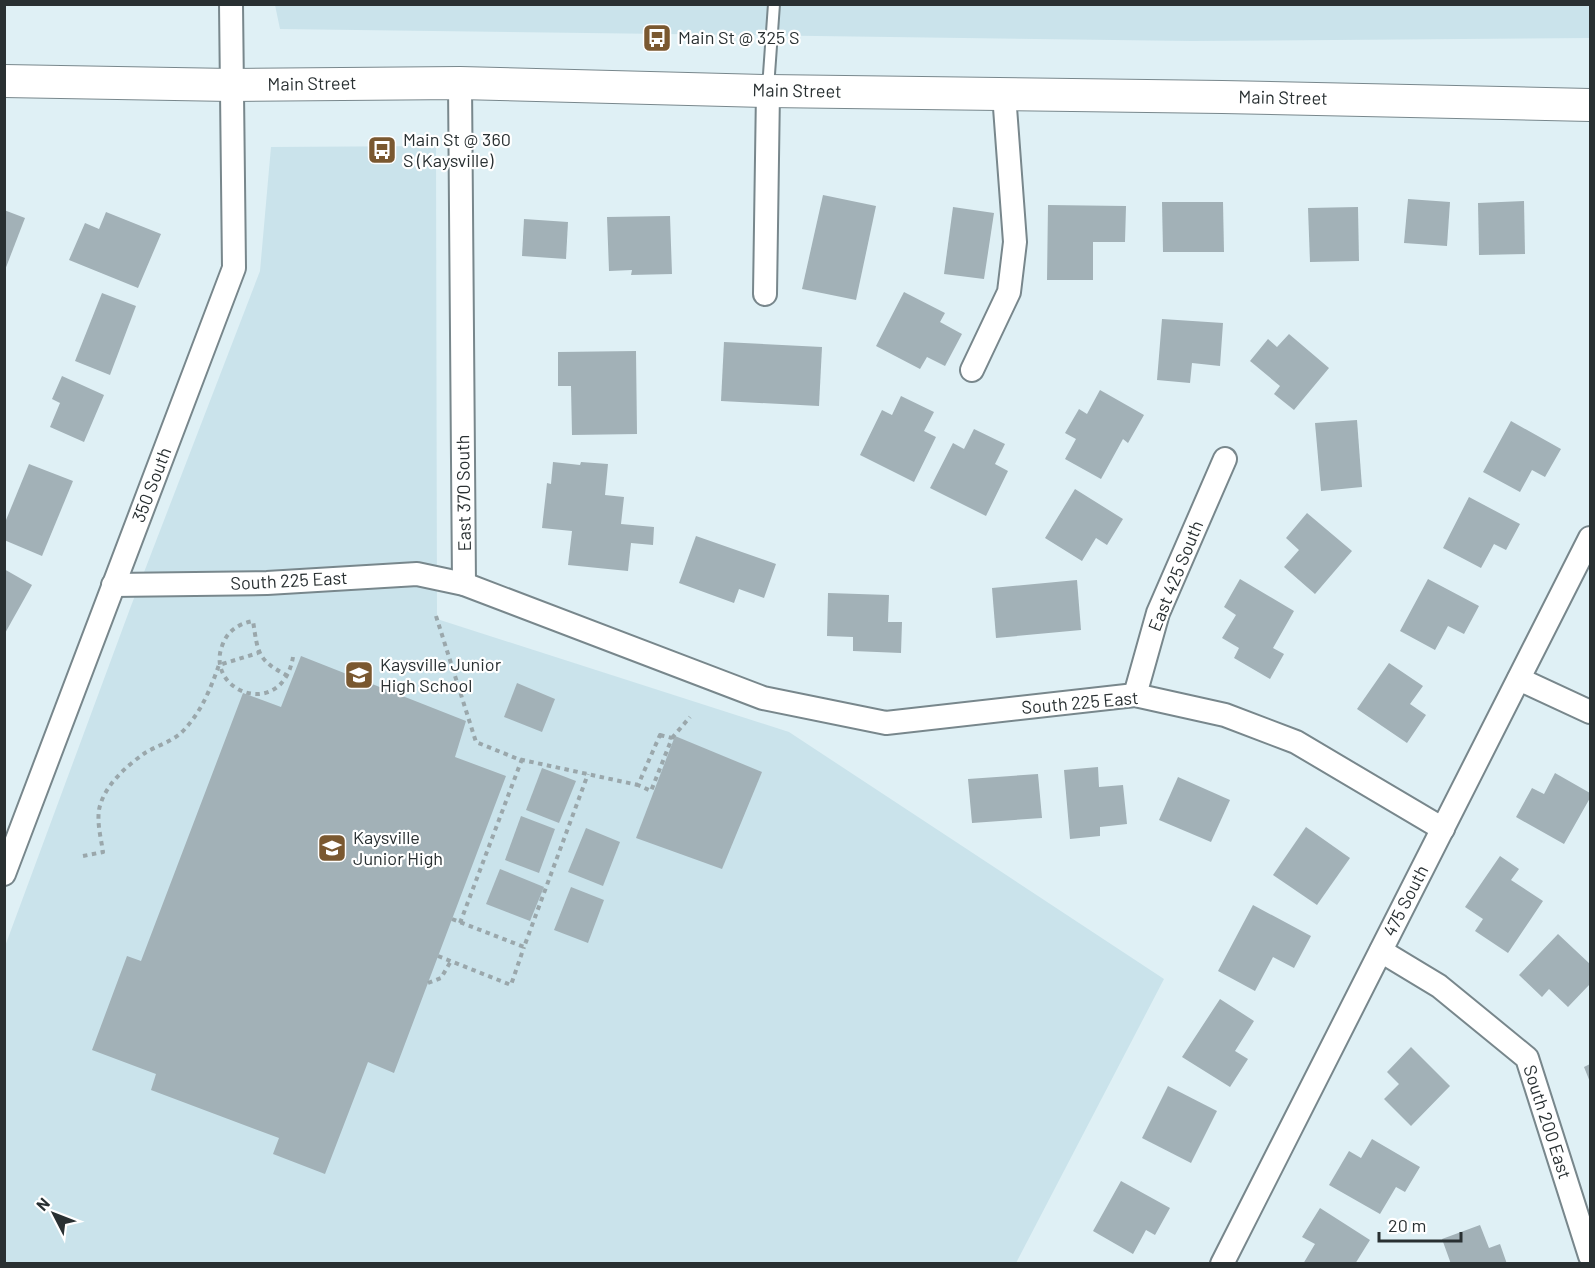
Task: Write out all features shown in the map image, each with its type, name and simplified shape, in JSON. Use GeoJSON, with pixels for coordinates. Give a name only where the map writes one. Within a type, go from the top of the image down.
{"type":"FeatureCollection","features":[{"type":"Feature","properties":{"kind":"main road","name":"Main Street"},"geometry":{"type":"LineString","coordinates":[[4,81],[231,85],[460,83],[768,91],[1590,105]]}},
{"type":"Feature","properties":{"kind":"street","name":"350 South"},"geometry":{"type":"LineString","coordinates":[[4,874],[234,268],[231,4]]}},
{"type":"Feature","properties":{"kind":"street","name":"East 370 South"},"geometry":{"type":"LineString","coordinates":[[460,83],[464,584]]}},
{"type":"Feature","properties":{"kind":"street"},"geometry":{"type":"LineString","coordinates":[[765,294],[768,91]]}},
{"type":"Feature","properties":{"kind":"street"},"geometry":{"type":"LineString","coordinates":[[972,370],[1009,292],[1015,242],[1004,94]]}},
{"type":"Feature","properties":{"kind":"street","name":"East 425 South"},"geometry":{"type":"LineString","coordinates":[[1136,695],[1158,614],[1225,459]]}},
{"type":"Feature","properties":{"kind":"street","name":"475 South"},"geometry":{"type":"LineString","coordinates":[[1222,1263],[1590,538]]}},
{"type":"Feature","properties":{"kind":"street","name":"South 225 East"},"geometry":{"type":"LineString","coordinates":[[112,585],[267,583],[417,574],[464,584],[762,699],[886,723],[1136,695],[1225,715],[1296,742],[1443,829]]}},
{"type":"Feature","properties":{"kind":"street"},"geometry":{"type":"LineString","coordinates":[[1519,680],[1590,712]]}},
{"type":"Feature","properties":{"kind":"street","name":"South 200 East"},"geometry":{"type":"LineString","coordinates":[[1381,951],[1439,986],[1527,1058],[1590,1256]]}},
{"type":"Feature","properties":{"kind":"lane"},"geometry":{"type":"LineString","coordinates":[[768,91],[774,4]]}},
{"type":"Feature","properties":{"kind":"path"},"geometry":{"type":"LineString","coordinates":[[436,616],[476,742],[522,759],[638,785],[651,790],[672,738],[690,717]]}},
{"type":"Feature","properties":{"kind":"path"},"geometry":{"type":"LineString","coordinates":[[83,856],[103,852],[99,829],[99,808],[115,777],[144,753],[178,735],[197,716],[211,689],[224,639],[232,630],[241,624],[253,621],[258,653],[271,667],[288,676]]}},
{"type":"Feature","properties":{"kind":"path"},"geometry":{"type":"LineString","coordinates":[[219,665],[258,653]]}},
{"type":"Feature","properties":{"kind":"path"},"geometry":{"type":"LineString","coordinates":[[219,665],[230,683],[239,690],[250,694],[262,694],[274,690],[284,682],[291,671],[293,657]]}},
{"type":"Feature","properties":{"kind":"path"},"geometry":{"type":"LineString","coordinates":[[638,785],[660,735],[672,738]]}},
{"type":"Feature","properties":{"kind":"path"},"geometry":{"type":"LineString","coordinates":[[460,923],[522,759]]}},
{"type":"Feature","properties":{"kind":"path"},"geometry":{"type":"LineString","coordinates":[[438,956],[511,985],[588,774]]}},
{"type":"Feature","properties":{"kind":"path"},"geometry":{"type":"LineString","coordinates":[[452,919],[524,947]]}},
{"type":"Feature","properties":{"kind":"path"},"geometry":{"type":"LineString","coordinates":[[428,983],[441,978],[451,961]]}},
{"type":"Feature","properties":{"kind":"shaded area"},"geometry":{"type":"Polygon","coordinates":[[[1590,4],[1590,38],[1192,41],[280,29],[275,5],[1590,4]]]}},
{"type":"Feature","properties":{"kind":"shaded area","name":"Kaysville Junior High School"},"geometry":{"type":"Polygon","coordinates":[[[436,146],[437,619],[789,732],[1164,979],[1016,1263],[5,1264],[4,949],[131,606],[260,271],[271,147],[436,146]]]}},
{"type":"Feature","properties":{"kind":"building"},"geometry":{"type":"Polygon","coordinates":[[[823,195],[876,206],[856,300],[802,289],[823,195]]]}},
{"type":"Feature","properties":{"kind":"building"},"geometry":{"type":"Polygon","coordinates":[[[1408,199],[1450,202],[1447,246],[1404,243],[1408,199]]]}},
{"type":"Feature","properties":{"kind":"building"},"geometry":{"type":"Polygon","coordinates":[[[1524,201],[1525,254],[1479,255],[1478,203],[1524,201]]]}},
{"type":"Feature","properties":{"kind":"building"},"geometry":{"type":"Polygon","coordinates":[[[1162,202],[1223,202],[1224,252],[1163,252],[1162,202]]]}},
{"type":"Feature","properties":{"kind":"building"},"geometry":{"type":"Polygon","coordinates":[[[1048,205],[1126,206],[1125,242],[1093,242],[1093,280],[1047,280],[1048,205]]]}},
{"type":"Feature","properties":{"kind":"building"},"geometry":{"type":"Polygon","coordinates":[[[953,207],[994,213],[984,279],[944,274],[953,207]]]}},
{"type":"Feature","properties":{"kind":"building"},"geometry":{"type":"Polygon","coordinates":[[[1358,207],[1359,261],[1310,262],[1308,208],[1358,207]]]}},
{"type":"Feature","properties":{"kind":"building"},"geometry":{"type":"Polygon","coordinates":[[[4,210],[25,218],[5,270],[4,270],[4,210]]]}},
{"type":"Feature","properties":{"kind":"building"},"geometry":{"type":"Polygon","coordinates":[[[106,212],[161,234],[138,288],[69,260],[85,223],[99,229],[106,212]]]}},
{"type":"Feature","properties":{"kind":"building"},"geometry":{"type":"Polygon","coordinates":[[[670,216],[672,274],[631,275],[632,270],[609,271],[607,217],[670,216]]]}},
{"type":"Feature","properties":{"kind":"building"},"geometry":{"type":"Polygon","coordinates":[[[524,219],[568,222],[566,259],[522,256],[524,219]]]}},
{"type":"Feature","properties":{"kind":"building"},"geometry":{"type":"Polygon","coordinates":[[[904,292],[945,313],[940,322],[962,334],[945,366],[927,357],[920,369],[876,346],[904,292]]]}},
{"type":"Feature","properties":{"kind":"building"},"geometry":{"type":"Polygon","coordinates":[[[102,293],[136,306],[110,375],[75,361],[102,293]]]}},
{"type":"Feature","properties":{"kind":"building"},"geometry":{"type":"Polygon","coordinates":[[[1162,319],[1223,323],[1220,366],[1192,363],[1190,383],[1157,380],[1162,319]]]}},
{"type":"Feature","properties":{"kind":"building"},"geometry":{"type":"Polygon","coordinates":[[[1289,334],[1329,368],[1294,410],[1274,394],[1280,386],[1250,361],[1268,339],[1277,347],[1289,334]]]}},
{"type":"Feature","properties":{"kind":"building"},"geometry":{"type":"Polygon","coordinates":[[[724,342],[822,347],[819,406],[721,401],[724,342]]]}},
{"type":"Feature","properties":{"kind":"building"},"geometry":{"type":"Polygon","coordinates":[[[636,351],[637,434],[572,435],[571,386],[558,386],[558,352],[636,351]]]}},
{"type":"Feature","properties":{"kind":"building"},"geometry":{"type":"Polygon","coordinates":[[[62,376],[104,395],[84,442],[50,427],[60,403],[52,399],[62,376]]]}},
{"type":"Feature","properties":{"kind":"building"},"geometry":{"type":"Polygon","coordinates":[[[1100,390],[1144,415],[1128,443],[1123,439],[1101,479],[1065,459],[1076,439],[1065,433],[1079,409],[1087,414],[1100,390]]]}},
{"type":"Feature","properties":{"kind":"building"},"geometry":{"type":"Polygon","coordinates":[[[901,396],[934,412],[924,431],[936,437],[914,482],[860,455],[882,410],[892,415],[901,396]]]}},
{"type":"Feature","properties":{"kind":"building"},"geometry":{"type":"Polygon","coordinates":[[[1357,420],[1362,487],[1321,491],[1315,423],[1357,420]]]}},
{"type":"Feature","properties":{"kind":"building"},"geometry":{"type":"Polygon","coordinates":[[[1511,421],[1561,449],[1545,477],[1532,470],[1520,492],[1483,472],[1511,421]]]}},
{"type":"Feature","properties":{"kind":"building"},"geometry":{"type":"Polygon","coordinates":[[[974,429],[1005,444],[995,464],[1008,471],[986,516],[930,488],[953,443],[964,449],[974,429]]]}},
{"type":"Feature","properties":{"kind":"building"},"geometry":{"type":"Polygon","coordinates":[[[553,462],[580,465],[581,462],[608,464],[605,495],[624,497],[621,524],[654,527],[653,545],[631,543],[628,571],[568,565],[572,531],[542,528],[547,483],[551,484],[553,462]]]}},
{"type":"Feature","properties":{"kind":"building"},"geometry":{"type":"Polygon","coordinates":[[[29,464],[73,481],[42,556],[4,540],[4,525],[29,464]]]}},
{"type":"Feature","properties":{"kind":"building"},"geometry":{"type":"Polygon","coordinates":[[[1075,489],[1123,519],[1107,545],[1096,538],[1082,561],[1045,538],[1075,489]]]}},
{"type":"Feature","properties":{"kind":"building"},"geometry":{"type":"Polygon","coordinates":[[[1469,497],[1520,524],[1506,550],[1494,544],[1481,568],[1443,548],[1469,497]]]}},
{"type":"Feature","properties":{"kind":"building"},"geometry":{"type":"Polygon","coordinates":[[[1307,513],[1352,551],[1315,594],[1284,567],[1299,550],[1286,538],[1307,513]]]}},
{"type":"Feature","properties":{"kind":"building"},"geometry":{"type":"Polygon","coordinates":[[[696,536],[776,564],[764,598],[739,589],[734,603],[679,583],[696,536]]]}},
{"type":"Feature","properties":{"kind":"building"},"geometry":{"type":"Polygon","coordinates":[[[4,569],[32,585],[4,635],[4,569]]]}},
{"type":"Feature","properties":{"kind":"building"},"geometry":{"type":"Polygon","coordinates":[[[1240,579],[1294,611],[1273,648],[1284,654],[1270,679],[1234,658],[1239,648],[1222,638],[1236,615],[1224,607],[1240,579]]]}},
{"type":"Feature","properties":{"kind":"building"},"geometry":{"type":"Polygon","coordinates":[[[1428,579],[1479,606],[1464,634],[1448,626],[1435,650],[1400,631],[1428,579]]]}},
{"type":"Feature","properties":{"kind":"building"},"geometry":{"type":"Polygon","coordinates":[[[1077,580],[1081,630],[996,638],[992,588],[1077,580]]]}},
{"type":"Feature","properties":{"kind":"building"},"geometry":{"type":"Polygon","coordinates":[[[828,593],[889,595],[888,622],[902,622],[901,653],[853,651],[853,637],[827,636],[828,593]]]}},
{"type":"Feature","properties":{"kind":"building","name":"Kaysville Junior High"},"geometry":{"type":"Polygon","coordinates":[[[301,656],[466,721],[455,757],[506,776],[394,1073],[368,1062],[325,1174],[273,1154],[279,1138],[151,1090],[156,1074],[92,1050],[127,956],[141,961],[243,693],[281,707],[301,656]]]}},
{"type":"Feature","properties":{"kind":"building"},"geometry":{"type":"Polygon","coordinates":[[[1389,663],[1423,686],[1410,704],[1426,715],[1407,743],[1357,709],[1389,663]]]}},
{"type":"Feature","properties":{"kind":"building"},"geometry":{"type":"Polygon","coordinates":[[[517,683],[555,699],[542,732],[504,717],[517,683]]]}},
{"type":"Feature","properties":{"kind":"building"},"geometry":{"type":"Polygon","coordinates":[[[675,736],[762,772],[722,869],[636,838],[675,736]]]}},
{"type":"Feature","properties":{"kind":"building"},"geometry":{"type":"Polygon","coordinates":[[[1098,767],[1099,787],[1123,785],[1127,824],[1100,827],[1100,836],[1070,839],[1064,770],[1098,767]]]}},
{"type":"Feature","properties":{"kind":"building"},"geometry":{"type":"Polygon","coordinates":[[[542,768],[576,781],[559,823],[526,810],[542,768]]]}},
{"type":"Feature","properties":{"kind":"building"},"geometry":{"type":"Polygon","coordinates":[[[1555,773],[1590,793],[1590,798],[1564,844],[1516,817],[1532,788],[1544,794],[1555,773]]]}},
{"type":"Feature","properties":{"kind":"building"},"geometry":{"type":"Polygon","coordinates":[[[1038,774],[1042,818],[972,823],[968,779],[1038,774]]]}},
{"type":"Feature","properties":{"kind":"building"},"geometry":{"type":"Polygon","coordinates":[[[1178,777],[1230,800],[1211,842],[1159,820],[1178,777]]]}},
{"type":"Feature","properties":{"kind":"building"},"geometry":{"type":"Polygon","coordinates":[[[521,816],[555,829],[539,873],[505,860],[521,816]]]}},
{"type":"Feature","properties":{"kind":"building"},"geometry":{"type":"Polygon","coordinates":[[[1306,827],[1350,858],[1317,905],[1273,875],[1306,827]]]}},
{"type":"Feature","properties":{"kind":"building"},"geometry":{"type":"Polygon","coordinates":[[[586,828],[620,842],[603,886],[568,872],[586,828]]]}},
{"type":"Feature","properties":{"kind":"building"},"geometry":{"type":"Polygon","coordinates":[[[1500,856],[1519,869],[1511,880],[1543,901],[1508,953],[1475,931],[1483,919],[1465,907],[1500,856]]]}},
{"type":"Feature","properties":{"kind":"building"},"geometry":{"type":"Polygon","coordinates":[[[500,869],[544,887],[530,921],[486,904],[500,869]]]}},
{"type":"Feature","properties":{"kind":"building"},"geometry":{"type":"Polygon","coordinates":[[[571,887],[604,900],[588,943],[554,930],[571,887]]]}},
{"type":"Feature","properties":{"kind":"building"},"geometry":{"type":"Polygon","coordinates":[[[1253,905],[1311,936],[1294,968],[1273,957],[1255,991],[1218,971],[1253,905]]]}},
{"type":"Feature","properties":{"kind":"building"},"geometry":{"type":"Polygon","coordinates":[[[1558,934],[1590,964],[1590,984],[1568,1007],[1549,989],[1542,997],[1519,975],[1558,934]]]}},
{"type":"Feature","properties":{"kind":"building"},"geometry":{"type":"Polygon","coordinates":[[[1220,999],[1254,1021],[1235,1051],[1248,1059],[1230,1087],[1182,1057],[1220,999]]]}},
{"type":"Feature","properties":{"kind":"building"},"geometry":{"type":"Polygon","coordinates":[[[1411,1047],[1450,1086],[1411,1126],[1384,1099],[1399,1084],[1387,1072],[1411,1047]]]}},
{"type":"Feature","properties":{"kind":"building"},"geometry":{"type":"Polygon","coordinates":[[[1590,1064],[1590,1082],[1584,1067],[1590,1064]]]}},
{"type":"Feature","properties":{"kind":"building"},"geometry":{"type":"Polygon","coordinates":[[[1168,1086],[1217,1111],[1191,1163],[1142,1138],[1168,1086]]]}},
{"type":"Feature","properties":{"kind":"building"},"geometry":{"type":"Polygon","coordinates":[[[1372,1139],[1420,1167],[1405,1192],[1396,1187],[1380,1214],[1329,1185],[1349,1151],[1361,1158],[1372,1139]]]}},
{"type":"Feature","properties":{"kind":"building"},"geometry":{"type":"Polygon","coordinates":[[[1121,1181],[1170,1208],[1155,1235],[1146,1230],[1133,1254],[1093,1231],[1121,1181]]]}},
{"type":"Feature","properties":{"kind":"building"},"geometry":{"type":"Polygon","coordinates":[[[1320,1208],[1370,1240],[1355,1264],[1303,1264],[1315,1244],[1302,1237],[1320,1208]]]}},
{"type":"Feature","properties":{"kind":"building"},"geometry":{"type":"Polygon","coordinates":[[[1480,1225],[1489,1248],[1500,1244],[1507,1264],[1451,1264],[1442,1239],[1480,1225]]]}},
{"type":"Feature","properties":{"kind":"place","name":"Main St @ 325 S"},"geometry":{"type":"Point","coordinates":[657,38]}},
{"type":"Feature","properties":{"kind":"place","name":"Main St @ 360 S (Kaysville)"},"geometry":{"type":"Point","coordinates":[382,150]}},
{"type":"Feature","properties":{"kind":"place","name":"Kaysville Junior High School"},"geometry":{"type":"Point","coordinates":[359,675]}},
{"type":"Feature","properties":{"kind":"place","name":"Kaysville Junior High"},"geometry":{"type":"Point","coordinates":[332,848]}}]}
